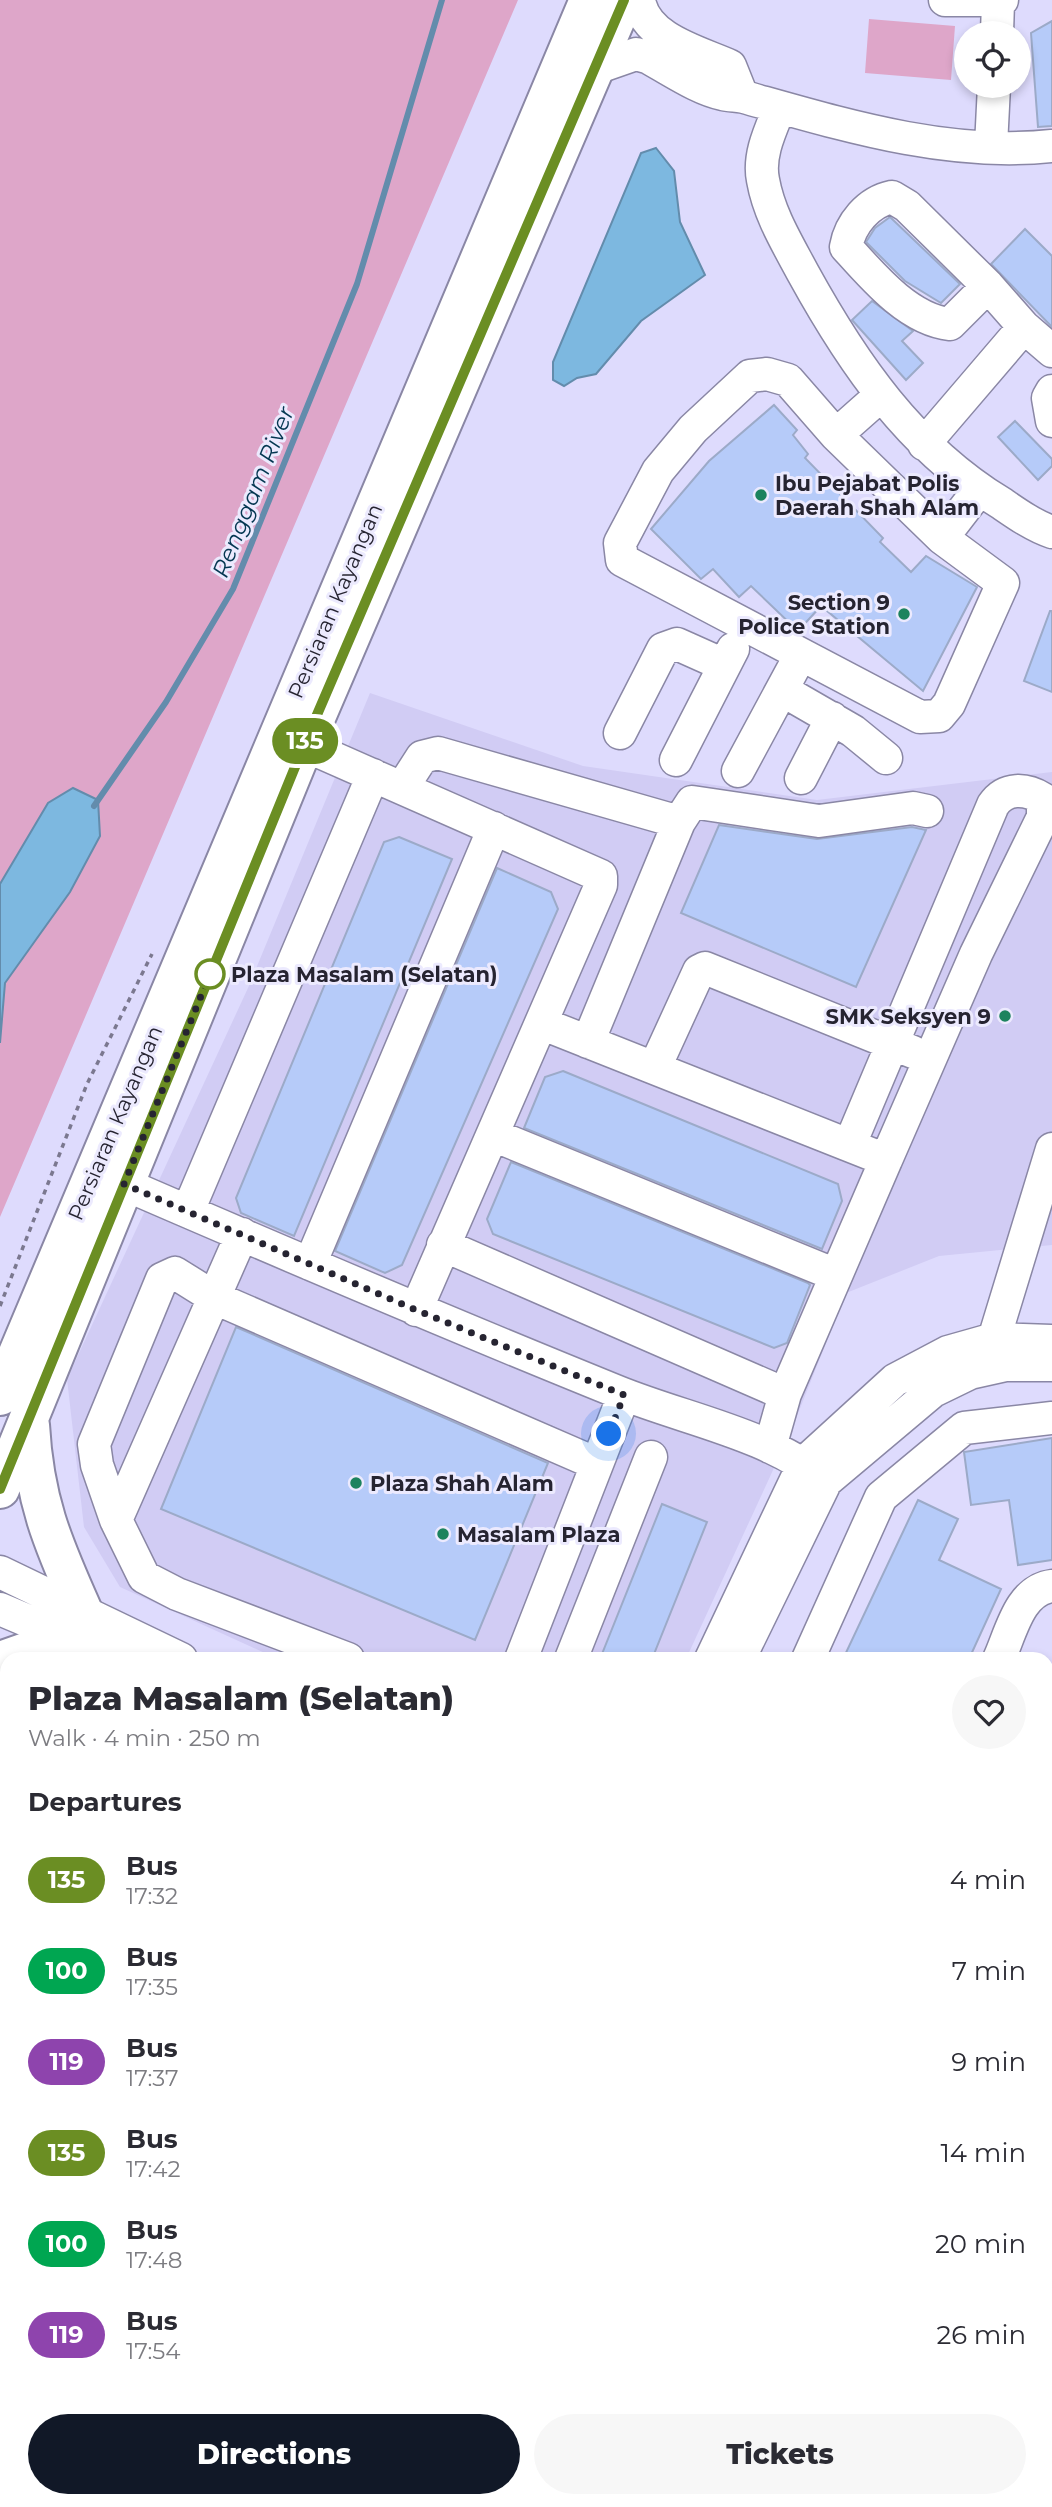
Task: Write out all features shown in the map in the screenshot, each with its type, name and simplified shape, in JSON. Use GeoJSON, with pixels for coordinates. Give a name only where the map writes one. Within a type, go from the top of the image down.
{"type":"FeatureCollection","features":[{"type":"Feature","properties":{"kind":"main road","name":"Persiaran Kayangan"},"geometry":{"type":"LineString","coordinates":[[0,1489],[15,1406],[589,0]]}},
{"type":"Feature","properties":{"kind":"main road","name":"Persiaran Kayangan"},"geometry":{"type":"LineString","coordinates":[[15,1406],[124,1184],[304,745],[624,0]]}},
{"type":"Feature","properties":{"kind":"main road"},"geometry":{"type":"LineString","coordinates":[[15,1406],[38,1501],[52,1543],[96,1638],[43,1646],[26,1652]]}},
{"type":"Feature","properties":{"kind":"street"},"geometry":{"type":"LineString","coordinates":[[639,0],[648,23],[659,32],[730,66],[741,96]]}},
{"type":"Feature","properties":{"kind":"street"},"geometry":{"type":"LineString","coordinates":[[953,1],[1000,1],[998,21]]}},
{"type":"Feature","properties":{"kind":"street"},"geometry":{"type":"LineString","coordinates":[[593,69],[636,54],[722,94],[741,96],[779,109],[902,138],[991,146],[1052,146]]}},
{"type":"Feature","properties":{"kind":"street"},"geometry":{"type":"LineString","coordinates":[[991,146],[993,98]]}},
{"type":"Feature","properties":{"kind":"street"},"geometry":{"type":"LineString","coordinates":[[779,109],[765,144],[762,179],[775,222],[840,341],[880,396],[924,444],[979,490],[1052,532]]}},
{"type":"Feature","properties":{"kind":"street"},"geometry":{"type":"LineString","coordinates":[[988,285],[1024,327],[1052,351]]}},
{"type":"Feature","properties":{"kind":"street"},"geometry":{"type":"LineString","coordinates":[[924,444],[1024,327]]}},
{"type":"Feature","properties":{"kind":"street"},"geometry":{"type":"LineString","coordinates":[[767,373],[788,380],[836,435],[942,538],[1003,583],[949,704],[939,716],[920,717],[800,656],[622,559],[620,543],[658,471],[704,438],[750,376],[767,373]]}},
{"type":"Feature","properties":{"kind":"street"},"geometry":{"type":"LineString","coordinates":[[1052,391],[1048,398],[1052,421]]}},
{"type":"Feature","properties":{"kind":"street"},"geometry":{"type":"LineString","coordinates":[[836,435],[880,396]]}},
{"type":"Feature","properties":{"kind":"street"},"geometry":{"type":"LineString","coordinates":[[942,538],[979,490]]}},
{"type":"Feature","properties":{"kind":"street"},"geometry":{"type":"LineString","coordinates":[[676,760],[744,625]]}},
{"type":"Feature","properties":{"kind":"street"},"geometry":{"type":"LineString","coordinates":[[620,733],[663,649],[677,644],[724,665]]}},
{"type":"Feature","properties":{"kind":"street"},"geometry":{"type":"LineString","coordinates":[[738,771],[800,656]]}},
{"type":"Feature","properties":{"kind":"street"},"geometry":{"type":"LineString","coordinates":[[782,690],[853,731],[886,758]]}},
{"type":"Feature","properties":{"kind":"street"},"geometry":{"type":"LineString","coordinates":[[801,778],[832,719]]}},
{"type":"Feature","properties":{"kind":"street"},"geometry":{"type":"LineString","coordinates":[[304,745],[601,876],[601,885],[543,1024],[416,1310]]}},
{"type":"Feature","properties":{"kind":"street"},"geometry":{"type":"LineString","coordinates":[[402,788],[422,757],[438,754],[679,822]]}},
{"type":"Feature","properties":{"kind":"street"},"geometry":{"type":"LineString","coordinates":[[188,1211],[373,775]]}},
{"type":"Feature","properties":{"kind":"street"},"geometry":{"type":"LineString","coordinates":[[771,1447],[785,1394],[836,1275],[976,954],[1043,817],[1043,799],[1032,792],[1008,792],[1000,795],[993,804],[850,1144]]}},
{"type":"Feature","properties":{"kind":"street"},"geometry":{"type":"LineString","coordinates":[[588,1042],[679,822],[696,801],[819,821],[913,808],[927,811]]}},
{"type":"Feature","properties":{"kind":"street"},"geometry":{"type":"LineString","coordinates":[[310,1264],[494,828]]}},
{"type":"Feature","properties":{"kind":"street"},"geometry":{"type":"LineString","coordinates":[[654,1067],[699,971],[705,968],[930,1059]]}},
{"type":"Feature","properties":{"kind":"street"},"geometry":{"type":"LineString","coordinates":[[543,1024],[886,1160]]}},
{"type":"Feature","properties":{"kind":"street"},"geometry":{"type":"LineString","coordinates":[[492,1135],[836,1275]]}},
{"type":"Feature","properties":{"kind":"street"},"geometry":{"type":"LineString","coordinates":[[994,1339],[1052,1150]]}},
{"type":"Feature","properties":{"kind":"street"},"geometry":{"type":"LineString","coordinates":[[124,1184],[416,1310],[624,1395],[771,1447],[815,1472]]}},
{"type":"Feature","properties":{"kind":"street"},"geometry":{"type":"LineString","coordinates":[[116,1520],[242,1234]]}},
{"type":"Feature","properties":{"kind":"street"},"geometry":{"type":"LineString","coordinates":[[443,1245],[785,1394]]}},
{"type":"Feature","properties":{"kind":"street"},"geometry":{"type":"LineString","coordinates":[[330,1652],[177,1594],[144,1577],[116,1520],[97,1465],[94,1444],[162,1279],[176,1273],[215,1298],[597,1464]]}},
{"type":"Feature","properties":{"kind":"street"},"geometry":{"type":"LineString","coordinates":[[716,1652],[815,1472],[895,1380],[948,1352],[994,1339],[1052,1341]]}},
{"type":"Feature","properties":{"kind":"street"},"geometry":{"type":"LineString","coordinates":[[742,1652],[815,1472],[933,1391],[970,1373],[1006,1365],[1052,1365]]}},
{"type":"Feature","properties":{"kind":"street"},"geometry":{"type":"LineString","coordinates":[[525,1652],[624,1395]]}},
{"type":"Feature","properties":{"kind":"street"},"geometry":{"type":"LineString","coordinates":[[811,1652],[881,1497],[964,1428],[1052,1419]]}},
{"type":"Feature","properties":{"kind":"street"},"geometry":{"type":"LineString","coordinates":[[574,1652],[651,1457]]}},
{"type":"Feature","properties":{"kind":"street"},"geometry":{"type":"LineString","coordinates":[[0,1572],[96,1638]]}},
{"type":"Feature","properties":{"kind":"street"},"geometry":{"type":"LineString","coordinates":[[1002,1652],[1027,1597],[1037,1589],[1052,1586]]}},
{"type":"Feature","properties":{"kind":"street"},"geometry":{"type":"LineString","coordinates":[[545,1597],[589,1612]]}},
{"type":"Feature","properties":{"kind":"street"},"geometry":{"type":"LineString","coordinates":[[0,1609],[153,1652]]}},
{"type":"Feature","properties":{"kind":"shaded area"},"geometry":{"type":"Polygon","coordinates":[[[0,0],[518,0],[0,1217],[0,1043],[5,983],[70,892],[48,803],[0,884],[0,0]]]}},
{"type":"Feature","properties":{"kind":"shaded area"},"geometry":{"type":"Polygon","coordinates":[[[869,19],[954,26],[951,80],[865,73],[869,19]]]}},
{"type":"Feature","properties":{"kind":"shaded area"},"geometry":{"type":"Polygon","coordinates":[[[370,693],[583,766],[817,800],[1052,772],[1052,1245],[939,1256],[846,1293],[791,1431],[689,1652],[263,1652],[120,1587],[84,1527],[67,1379],[248,988],[370,693]]]}},
{"type":"Feature","properties":{"kind":"water"},"geometry":{"type":"Polygon","coordinates":[[[656,148],[674,171],[680,222],[705,275],[641,321],[596,374],[577,378],[564,386],[553,380],[553,362],[641,153],[656,148]]]}},
{"type":"Feature","properties":{"kind":"water"},"geometry":{"type":"Polygon","coordinates":[[[73,788],[98,800],[100,836],[70,892],[5,983],[0,1043],[0,884],[48,803],[73,788]]]}},
{"type":"Feature","properties":{"kind":"building"},"geometry":{"type":"Polygon","coordinates":[[[1052,21],[1052,126],[1038,127],[1031,33],[1052,21]]]}},
{"type":"Feature","properties":{"kind":"building"},"geometry":{"type":"Polygon","coordinates":[[[890,217],[960,284],[941,303],[905,281],[866,242],[875,228],[890,217]]]}},
{"type":"Feature","properties":{"kind":"building"},"geometry":{"type":"Polygon","coordinates":[[[1025,229],[1052,256],[1052,327],[991,264],[1025,229]]]}},
{"type":"Feature","properties":{"kind":"building"},"geometry":{"type":"Polygon","coordinates":[[[872,301],[913,331],[902,341],[923,363],[906,380],[852,320],[872,301]]]}},
{"type":"Feature","properties":{"kind":"building","name":"Ibu Pejabat Polis Daerah Shah Alam"},"geometry":{"type":"Polygon","coordinates":[[[774,405],[797,430],[793,435],[808,454],[805,458],[883,538],[880,542],[911,572],[926,556],[977,587],[923,691],[821,606],[798,631],[751,586],[739,597],[713,569],[701,579],[651,529],[709,461],[774,405]]]}},
{"type":"Feature","properties":{"kind":"building"},"geometry":{"type":"Polygon","coordinates":[[[1015,421],[1052,459],[1052,466],[1038,480],[998,437],[1015,421]]]}},
{"type":"Feature","properties":{"kind":"building"},"geometry":{"type":"Polygon","coordinates":[[[1052,611],[1052,692],[1024,681],[1052,611]]]}},
{"type":"Feature","properties":{"kind":"building"},"geometry":{"type":"Polygon","coordinates":[[[719,825],[817,839],[912,827],[926,830],[856,987],[681,913],[719,825]]]}},
{"type":"Feature","properties":{"kind":"building"},"geometry":{"type":"Polygon","coordinates":[[[399,837],[452,859],[294,1236],[241,1213],[236,1198],[384,842],[399,837]]]}},
{"type":"Feature","properties":{"kind":"building"},"geometry":{"type":"Polygon","coordinates":[[[497,868],[551,892],[558,909],[402,1265],[385,1273],[335,1251],[497,868]]]}},
{"type":"Feature","properties":{"kind":"building"},"geometry":{"type":"Polygon","coordinates":[[[563,1071],[838,1184],[842,1201],[822,1249],[524,1128],[545,1077],[563,1071]]]}},
{"type":"Feature","properties":{"kind":"building"},"geometry":{"type":"Polygon","coordinates":[[[511,1162],[808,1283],[810,1285],[787,1343],[774,1348],[493,1234],[487,1219],[511,1162]]]}},
{"type":"Feature","properties":{"kind":"building","name":"Plaza Shah Alam"},"geometry":{"type":"Polygon","coordinates":[[[236,1327],[548,1463],[475,1640],[161,1509],[236,1327]]]}},
{"type":"Feature","properties":{"kind":"building"},"geometry":{"type":"Polygon","coordinates":[[[1052,1438],[1052,1560],[1018,1565],[1009,1500],[971,1505],[964,1452],[1052,1438]]]}},
{"type":"Feature","properties":{"kind":"building"},"geometry":{"type":"Polygon","coordinates":[[[918,1500],[958,1519],[939,1560],[1001,1589],[972,1652],[846,1652],[918,1500]]]}},
{"type":"Feature","properties":{"kind":"building"},"geometry":{"type":"Polygon","coordinates":[[[662,1504],[707,1522],[655,1652],[603,1652],[662,1504]]]}},
{"type":"Feature","properties":{"kind":"waterway","name":"Renggam River"},"geometry":{"type":"LineString","coordinates":[[94,806],[166,702],[233,589],[357,284],[442,0]]}},
{"type":"Feature","properties":{"kind":"bus line","name":"135"},"geometry":{"type":"LineString","coordinates":[[0,1489],[304,745],[624,0]]}},
{"type":"Feature","properties":{"kind":"place","name":"Ibu Pejabat Polis Daerah Shah Alam"},"geometry":{"type":"Point","coordinates":[761,495]}},
{"type":"Feature","properties":{"kind":"place","name":"Section 9 Police Station"},"geometry":{"type":"Point","coordinates":[904,614]}},
{"type":"Feature","properties":{"kind":"place","name":"Plaza Masalam (Selatan)"},"geometry":{"type":"Point","coordinates":[210,974]}},
{"type":"Feature","properties":{"kind":"place","name":"SMK Seksyen 9"},"geometry":{"type":"Point","coordinates":[1005,1016]}},
{"type":"Feature","properties":{"kind":"place","name":"Plaza Shah Alam"},"geometry":{"type":"Point","coordinates":[356,1483]}},
{"type":"Feature","properties":{"kind":"place","name":"Masalam Plaza"},"geometry":{"type":"Point","coordinates":[443,1534]}},
{"type":"Feature","properties":{"kind":"route"},"geometry":{"type":"LineString","coordinates":[[210,974],[124,1184],[416,1310],[624,1395],[609,1434]]}}]}
